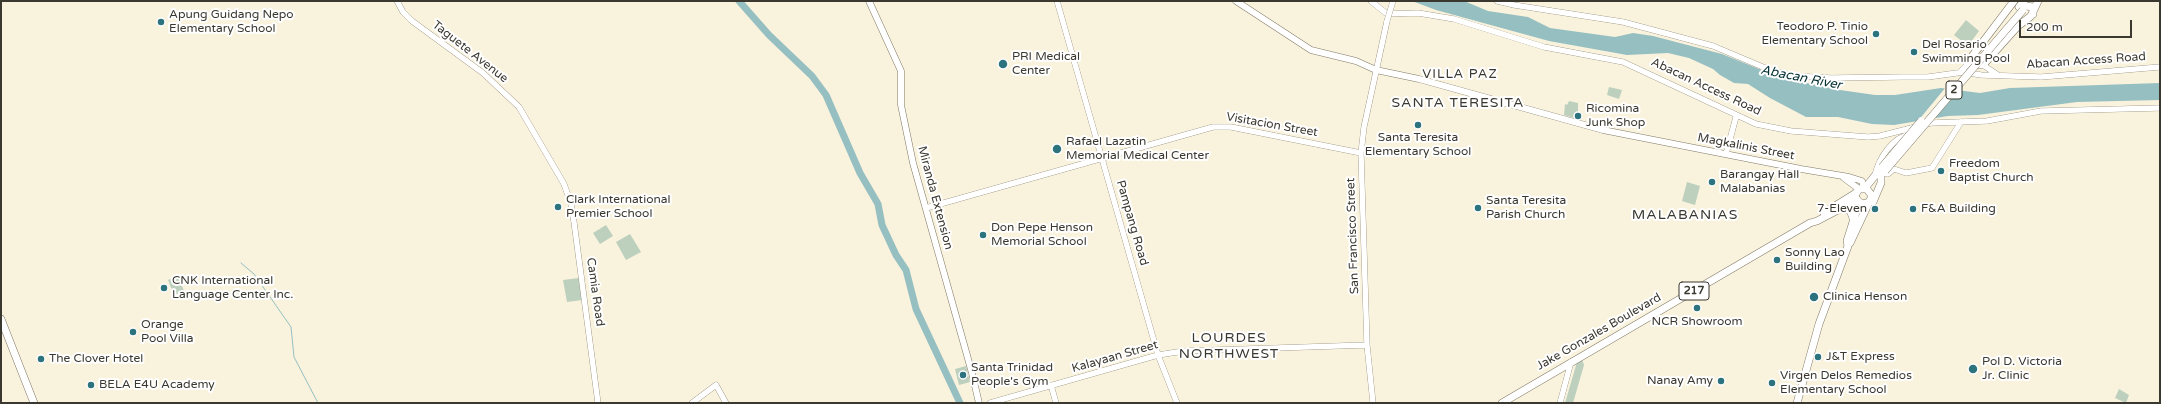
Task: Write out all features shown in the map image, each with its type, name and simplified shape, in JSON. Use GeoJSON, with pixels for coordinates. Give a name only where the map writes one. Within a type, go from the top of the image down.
{"type":"FeatureCollection","features":[{"type":"Feature","properties":{"kind":"main road","name":"Miranda Extension"},"geometry":{"type":"LineString","coordinates":[[869,1],[901,71],[901,105],[913,163],[972,373],[979,403]]}},
{"type":"Feature","properties":{"kind":"main road","name":"Magkalinis Street"},"geometry":{"type":"LineString","coordinates":[[1236,1],[1311,50],[1356,61],[1376,70],[1419,79],[1603,130],[1843,178],[1849,177],[1862,182],[1862,193]]}},
{"type":"Feature","properties":{"kind":"main road"},"geometry":{"type":"LineString","coordinates":[[2033,14],[2033,7],[2021,4],[1974,53],[1972,60],[1978,66],[1983,65],[2016,28],[2033,14],[2038,1]]}},
{"type":"Feature","properties":{"kind":"main road","name":"2"},"geometry":{"type":"LineString","coordinates":[[1797,403],[1819,324],[1848,244],[1847,240],[1862,193],[1881,173],[2021,4]]}},
{"type":"Feature","properties":{"kind":"main road"},"geometry":{"type":"LineString","coordinates":[[1862,218],[1868,212],[1881,182],[1881,173]]}},
{"type":"Feature","properties":{"kind":"main road","name":"2"},"geometry":{"type":"LineString","coordinates":[[1848,244],[1852,243],[1872,196],[1862,193]]}},
{"type":"Feature","properties":{"kind":"main road","name":"Jake Gonzales Boulevard"},"geometry":{"type":"LineString","coordinates":[[1502,403],[1812,222],[1818,221],[1840,209],[1862,193]]}},
{"type":"Feature","properties":{"kind":"main road","name":"Jake Gonzales Boulevard"},"geometry":{"type":"LineString","coordinates":[[1812,222],[1816,217],[1862,193]]}},
{"type":"Feature","properties":{"kind":"main road"},"geometry":{"type":"LineString","coordinates":[[1840,209],[1846,208],[1851,212],[1854,222]]}},
{"type":"Feature","properties":{"kind":"main road"},"geometry":{"type":"LineString","coordinates":[[1,319],[34,403]]}},
{"type":"Feature","properties":{"kind":"street","name":"Taguete Avenue"},"geometry":{"type":"LineString","coordinates":[[397,1],[403,12],[412,21],[483,73],[519,107],[564,184]]}},
{"type":"Feature","properties":{"kind":"street","name":"Pampang Road"},"geometry":{"type":"LineString","coordinates":[[1056,1],[1158,355],[1177,403]]}},
{"type":"Feature","properties":{"kind":"street","name":"Abacan Access Road"},"geometry":{"type":"LineString","coordinates":[[1371,1],[1387,14],[1418,13],[1454,20],[1549,48],[1623,62],[1736,117],[1775,129],[1859,137],[1880,136],[1913,126],[1931,123],[1992,120],[2051,110],[2160,108]]}},
{"type":"Feature","properties":{"kind":"street","name":"San Francisco Street"},"geometry":{"type":"LineString","coordinates":[[1373,403],[1368,345],[1361,153],[1376,70],[1393,1]]}},
{"type":"Feature","properties":{"kind":"street","name":"Abacan Access Road"},"geometry":{"type":"LineString","coordinates":[[1497,1],[1514,6],[1623,22],[1713,46],[1770,70],[1790,75],[1863,78],[1928,76],[1960,72],[1998,76],[2041,77],[2160,67]]}},
{"type":"Feature","properties":{"kind":"street"},"geometry":{"type":"LineString","coordinates":[[1960,72],[1972,60]]}},
{"type":"Feature","properties":{"kind":"street"},"geometry":{"type":"LineString","coordinates":[[1983,65],[1998,76]]}},
{"type":"Feature","properties":{"kind":"street"},"geometry":{"type":"LineString","coordinates":[[1726,154],[1736,117]]}},
{"type":"Feature","properties":{"kind":"street"},"geometry":{"type":"LineString","coordinates":[[1931,123],[1913,133],[1902,136],[1892,143],[1877,167],[1881,173],[1888,174],[1894,169],[1906,173],[1932,168],[1961,122]]}},
{"type":"Feature","properties":{"kind":"street","name":"Visitacion Street"},"geometry":{"type":"LineString","coordinates":[[926,208],[1205,128],[1224,126],[1361,153]]}},
{"type":"Feature","properties":{"kind":"street"},"geometry":{"type":"LineString","coordinates":[[1913,126],[1913,133]]}},
{"type":"Feature","properties":{"kind":"street","name":"Camia Road"},"geometry":{"type":"LineString","coordinates":[[564,184],[571,204],[574,222],[598,403]]}},
{"type":"Feature","properties":{"kind":"street","name":"Kalayaan Street"},"geometry":{"type":"LineString","coordinates":[[990,403],[1158,355],[1184,351],[1368,345]]}},
{"type":"Feature","properties":{"kind":"street"},"geometry":{"type":"LineString","coordinates":[[1560,403],[1570,362]]}},
{"type":"Feature","properties":{"kind":"street"},"geometry":{"type":"LineString","coordinates":[[692,403],[716,385],[726,403]]}},
{"type":"Feature","properties":{"kind":"street"},"geometry":{"type":"LineString","coordinates":[[1051,386],[1056,403]]}},
{"type":"Feature","properties":{"kind":"green space"},"geometry":{"type":"Polygon","coordinates":[[[1966,20],[1979,31],[1968,46],[1954,35],[1966,20]]]}},
{"type":"Feature","properties":{"kind":"green space"},"geometry":{"type":"Polygon","coordinates":[[[1609,87],[1622,90],[1619,99],[1607,95],[1609,87]]]}},
{"type":"Feature","properties":{"kind":"green space"},"geometry":{"type":"Polygon","coordinates":[[[1569,101],[1578,103],[1578,112],[1575,112],[1574,118],[1564,115],[1565,104],[1567,105],[1569,101]]]}},
{"type":"Feature","properties":{"kind":"green space"},"geometry":{"type":"Polygon","coordinates":[[[1687,182],[1700,186],[1695,205],[1682,201],[1687,182]]]}},
{"type":"Feature","properties":{"kind":"green space"},"geometry":{"type":"Polygon","coordinates":[[[606,225],[613,236],[600,244],[593,233],[606,225]]]}},
{"type":"Feature","properties":{"kind":"green space"},"geometry":{"type":"Polygon","coordinates":[[[630,234],[641,252],[626,260],[616,242],[630,234]]]}},
{"type":"Feature","properties":{"kind":"green space"},"geometry":{"type":"Polygon","coordinates":[[[178,276],[184,291],[174,295],[168,280],[178,276]]]}},
{"type":"Feature","properties":{"kind":"green space"},"geometry":{"type":"Polygon","coordinates":[[[579,278],[582,300],[567,302],[563,280],[579,278]]]}},
{"type":"Feature","properties":{"kind":"green space"},"geometry":{"type":"Polygon","coordinates":[[[1582,359],[1584,365],[1573,403],[1565,403],[1577,362],[1582,359]]]}},
{"type":"Feature","properties":{"kind":"green space","name":"Santa Trinidad People's Gym"},"geometry":{"type":"Polygon","coordinates":[[[966,366],[970,382],[959,385],[955,369],[966,366]]]}},
{"type":"Feature","properties":{"kind":"green space"},"geometry":{"type":"Polygon","coordinates":[[[2119,389],[2129,395],[2126,403],[2115,398],[2119,389]]]}},
{"type":"Feature","properties":{"kind":"water"},"geometry":{"type":"Polygon","coordinates":[[[1412,1],[1464,1],[1488,11],[1528,17],[1550,28],[1615,37],[1633,33],[1653,36],[1722,54],[1779,77],[1840,90],[1875,95],[1895,95],[1941,88],[1980,93],[2010,88],[2160,83],[2160,100],[2077,102],[1978,115],[1948,116],[1894,125],[1872,124],[1838,117],[1806,117],[1770,98],[1748,84],[1734,83],[1713,69],[1689,58],[1668,53],[1627,55],[1549,41],[1436,10],[1412,1]]]}},
{"type":"Feature","properties":{"kind":"pier"},"geometry":{"type":"Polygon","coordinates":[[[1946,87],[1958,88],[1931,120],[1917,122],[1946,87]]]}},
{"type":"Feature","properties":{"kind":"waterway"},"geometry":{"type":"LineString","coordinates":[[739,1],[769,35],[812,76],[826,95],[860,173],[878,204],[882,225],[896,255],[906,270],[916,309],[960,403]]}},
{"type":"Feature","properties":{"kind":"waterway"},"geometry":{"type":"LineString","coordinates":[[241,263],[254,274],[291,327],[294,357],[318,403]]}},
{"type":"Feature","properties":{"kind":"place","name":"Apung Guidang Nepo Elementary School"},"geometry":{"type":"Point","coordinates":[161,22]}},
{"type":"Feature","properties":{"kind":"place","name":"Teodoro P. Tinio Elementary School"},"geometry":{"type":"Point","coordinates":[1876,34]}},
{"type":"Feature","properties":{"kind":"place","name":"Del Rosario Swimming Pool"},"geometry":{"type":"Point","coordinates":[1914,52]}},
{"type":"Feature","properties":{"kind":"place","name":"PRI Medical Center"},"geometry":{"type":"Point","coordinates":[1003,64]}},
{"type":"Feature","properties":{"kind":"place","name":"Ricomina Junk Shop"},"geometry":{"type":"Point","coordinates":[1578,116]}},
{"type":"Feature","properties":{"kind":"place","name":"Santa Teresita Elementary School"},"geometry":{"type":"Point","coordinates":[1418,125]}},
{"type":"Feature","properties":{"kind":"place","name":"Rafael Lazatin Memorial Medical Center"},"geometry":{"type":"Point","coordinates":[1057,149]}},
{"type":"Feature","properties":{"kind":"place","name":"Freedom Baptist Church"},"geometry":{"type":"Point","coordinates":[1941,171]}},
{"type":"Feature","properties":{"kind":"place","name":"Barangay Hall Malabanias"},"geometry":{"type":"Point","coordinates":[1712,182]}},
{"type":"Feature","properties":{"kind":"place","name":"Clark International Premier School"},"geometry":{"type":"Point","coordinates":[558,207]}},
{"type":"Feature","properties":{"kind":"place","name":"Santa Teresita Parish Church"},"geometry":{"type":"Point","coordinates":[1478,208]}},
{"type":"Feature","properties":{"kind":"place","name":"7-Eleven"},"geometry":{"type":"Point","coordinates":[1875,209]}},
{"type":"Feature","properties":{"kind":"place","name":"F&A Building"},"geometry":{"type":"Point","coordinates":[1913,209]}},
{"type":"Feature","properties":{"kind":"place","name":"Don Pepe Henson Memorial School"},"geometry":{"type":"Point","coordinates":[983,235]}},
{"type":"Feature","properties":{"kind":"place","name":"Sonny Lao Building"},"geometry":{"type":"Point","coordinates":[1777,260]}},
{"type":"Feature","properties":{"kind":"place","name":"CNK International Language Center Inc."},"geometry":{"type":"Point","coordinates":[164,288]}},
{"type":"Feature","properties":{"kind":"place","name":"Clinica Henson"},"geometry":{"type":"Point","coordinates":[1814,297]}},
{"type":"Feature","properties":{"kind":"place","name":"NCR Showroom"},"geometry":{"type":"Point","coordinates":[1697,308]}},
{"type":"Feature","properties":{"kind":"place","name":"Orange Pool Villa"},"geometry":{"type":"Point","coordinates":[133,332]}},
{"type":"Feature","properties":{"kind":"place","name":"J&T Express"},"geometry":{"type":"Point","coordinates":[1818,357]}},
{"type":"Feature","properties":{"kind":"place","name":"The Clover Hotel"},"geometry":{"type":"Point","coordinates":[41,359]}},
{"type":"Feature","properties":{"kind":"place","name":"Pol D. Victoria Jr. Clinic"},"geometry":{"type":"Point","coordinates":[1973,369]}},
{"type":"Feature","properties":{"kind":"place","name":"Santa Trinidad People's Gym"},"geometry":{"type":"Point","coordinates":[963,375]}},
{"type":"Feature","properties":{"kind":"place","name":"Nanay Amy"},"geometry":{"type":"Point","coordinates":[1721,381]}},
{"type":"Feature","properties":{"kind":"place","name":"Virgen Delos Remedios Elementary School"},"geometry":{"type":"Point","coordinates":[1772,383]}},
{"type":"Feature","properties":{"kind":"place","name":"BELA E4U Academy"},"geometry":{"type":"Point","coordinates":[91,385]}},
{"type":"Feature","properties":{"kind":"district","name":"VILLA PAZ"},"geometry":{"type":"Point","coordinates":[1460,75]}},
{"type":"Feature","properties":{"kind":"district","name":"SANTA TERESITA"},"geometry":{"type":"Point","coordinates":[1458,103]}},
{"type":"Feature","properties":{"kind":"district","name":"MALABANIAS"},"geometry":{"type":"Point","coordinates":[1685,215]}},
{"type":"Feature","properties":{"kind":"district","name":"LOURDES NORTHWEST"},"geometry":{"type":"Point","coordinates":[1229,346]}},
{"type":"Feature","properties":{"kind":"water label","name":"Abacan River"},"geometry":{"type":"Point","coordinates":[1801,78]}}]}
